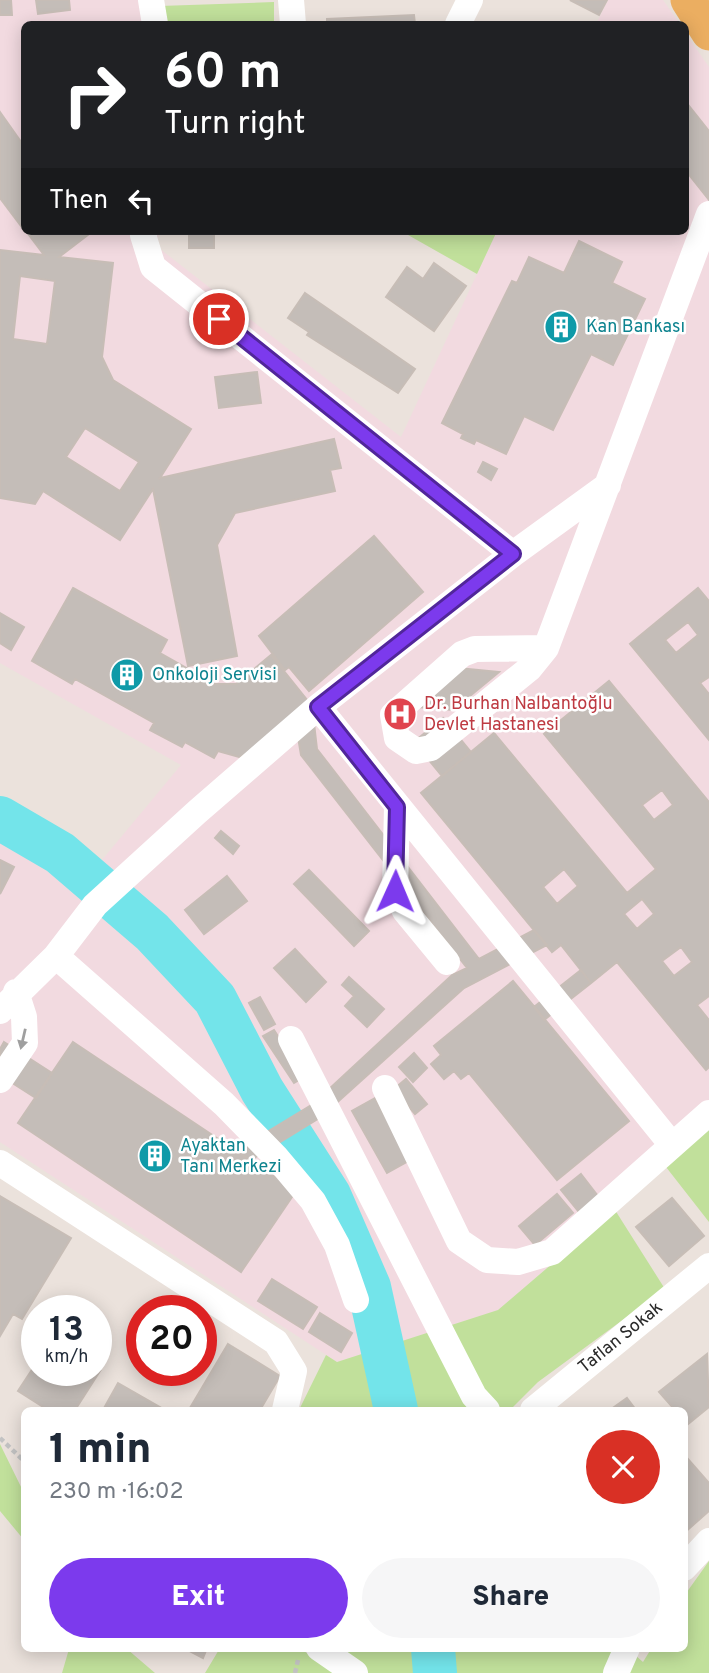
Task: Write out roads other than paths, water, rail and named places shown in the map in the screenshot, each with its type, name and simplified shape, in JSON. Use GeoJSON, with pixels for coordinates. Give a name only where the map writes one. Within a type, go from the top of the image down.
{"type":"FeatureCollection","features":[{"type":"Feature","properties":{"kind":"main road"},"geometry":{"type":"LineString","coordinates":[[688,0],[709,33]]}},
{"type":"Feature","properties":{"kind":"street"},"geometry":{"type":"LineString","coordinates":[[151,0],[154,21]]}},
{"type":"Feature","properties":{"kind":"street"},"geometry":{"type":"LineString","coordinates":[[291,0],[293,21]]}},
{"type":"Feature","properties":{"kind":"street"},"geometry":{"type":"LineString","coordinates":[[460,21],[470,0]]}},
{"type":"Feature","properties":{"kind":"street"},"geometry":{"type":"LineString","coordinates":[[546,648],[475,649],[462,654],[393,715],[397,738],[416,751],[431,748],[529,669],[546,648],[708,211]]}},
{"type":"Feature","properties":{"kind":"street"},"geometry":{"type":"LineString","coordinates":[[143,235],[153,267],[513,554]]}},
{"type":"Feature","properties":{"kind":"street"},"geometry":{"type":"LineString","coordinates":[[0,1080],[25,1043],[24,1017],[8,1001],[56,956],[95,905],[318,707],[513,554],[608,485]]}},
{"type":"Feature","properties":{"kind":"street"},"geometry":{"type":"LineString","coordinates":[[318,707],[672,1145]]}},
{"type":"Feature","properties":{"kind":"street"},"geometry":{"type":"LineString","coordinates":[[397,807],[395,891],[405,911],[447,962]]}},
{"type":"Feature","properties":{"kind":"street"},"geometry":{"type":"LineString","coordinates":[[56,956],[224,1104],[276,1157],[313,1201],[337,1245],[356,1300]]}},
{"type":"Feature","properties":{"kind":"street"},"geometry":{"type":"LineString","coordinates":[[291,1039],[468,1385],[485,1407]]}},
{"type":"Feature","properties":{"kind":"street"},"geometry":{"type":"LineString","coordinates":[[385,1088],[459,1241],[487,1260],[518,1262],[552,1252],[709,1113]]}},
{"type":"Feature","properties":{"kind":"street"},"geometry":{"type":"LineString","coordinates":[[0,1163],[276,1342],[294,1371],[286,1407]]}},
{"type":"Feature","properties":{"kind":"street","name":"Taflan Sokak"},"geometry":{"type":"LineString","coordinates":[[537,1407],[709,1266]]}},
{"type":"Feature","properties":{"kind":"street"},"geometry":{"type":"LineString","coordinates":[[688,1564],[709,1541]]}},
{"type":"Feature","properties":{"kind":"street"},"geometry":{"type":"LineString","coordinates":[[325,1652],[355,1673]]}},
{"type":"Feature","properties":{"kind":"waterway"},"geometry":{"type":"LineString","coordinates":[[0,818],[60,853],[152,932],[215,999],[262,1090],[329,1195],[369,1287],[395,1407]]}},
{"type":"Feature","properties":{"kind":"waterway"},"geometry":{"type":"LineString","coordinates":[[433,1652],[435,1673]]}},
{"type":"Feature","properties":{"kind":"place","name":"Kan Bankası"},"geometry":{"type":"Point","coordinates":[561,327]}},
{"type":"Feature","properties":{"kind":"place","name":"Onkoloji Servisi"},"geometry":{"type":"Point","coordinates":[127,675]}},
{"type":"Feature","properties":{"kind":"place","name":"Dr. Burhan Nalbantoğlu Devlet Hastanesi"},"geometry":{"type":"Point","coordinates":[400,714]}},
{"type":"Feature","properties":{"kind":"place","name":"Ayaktan Tanı Merkezi"},"geometry":{"type":"Point","coordinates":[155,1156]}}]}
